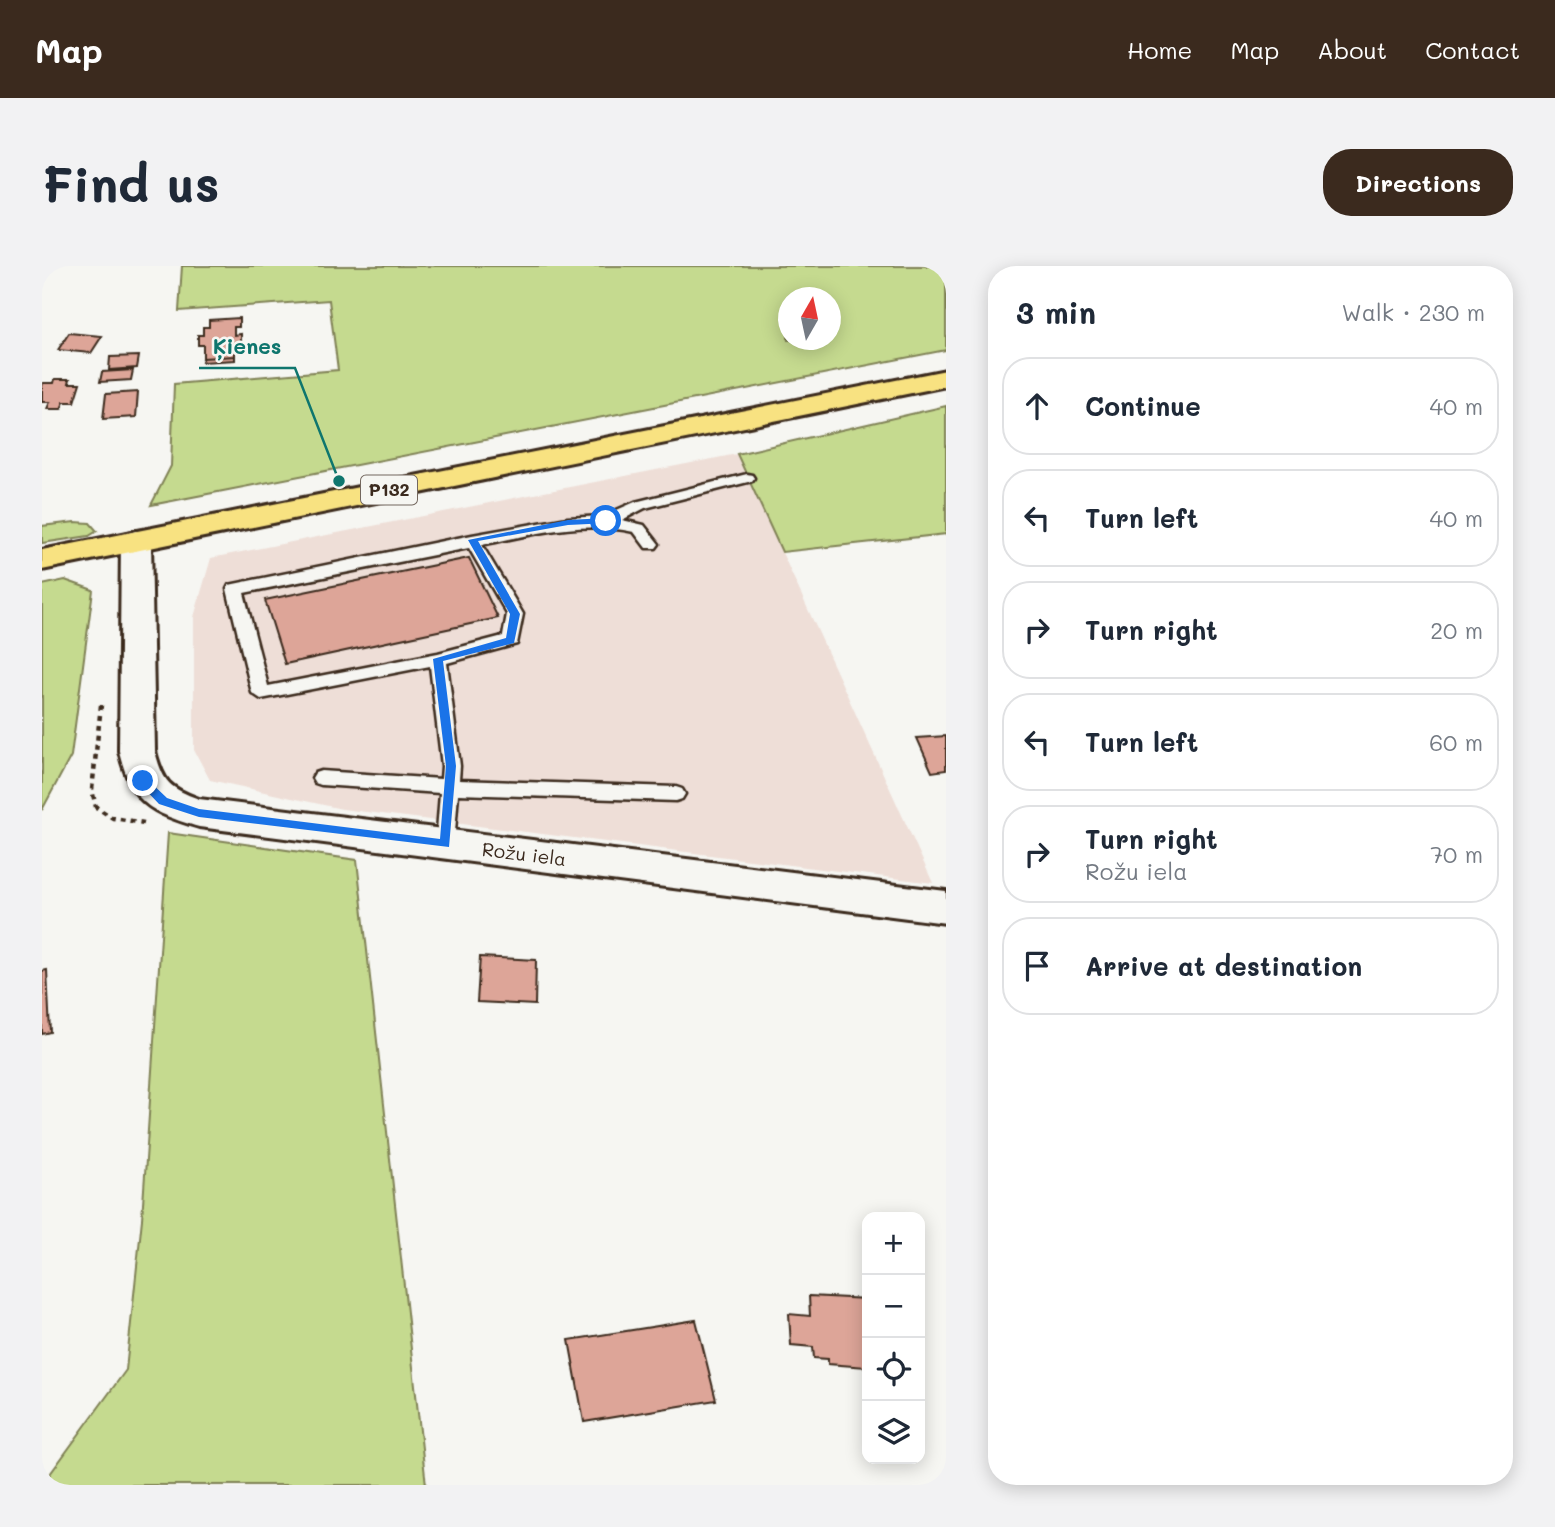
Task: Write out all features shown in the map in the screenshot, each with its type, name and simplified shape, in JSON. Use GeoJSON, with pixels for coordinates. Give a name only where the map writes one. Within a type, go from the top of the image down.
{"type":"FeatureCollection","features":[{"type":"Feature","properties":{"kind":"main road","name":"P132"},"geometry":{"type":"LineString","coordinates":[[42,560],[946,378]]}},
{"type":"Feature","properties":{"kind":"street","name":"Rožu iela"},"geometry":{"type":"LineString","coordinates":[[136,541],[137,751],[143,781],[163,801],[199,813],[946,907]]}},
{"type":"Feature","properties":{"kind":"lane"},"geometry":{"type":"LineString","coordinates":[[606,521],[640,505],[747,478]]}},
{"type":"Feature","properties":{"kind":"lane"},"geometry":{"type":"LineString","coordinates":[[472,540],[515,614],[511,640],[438,659],[261,693],[235,589],[472,540],[568,523],[606,521],[639,528],[651,544]]}},
{"type":"Feature","properties":{"kind":"lane"},"geometry":{"type":"LineString","coordinates":[[438,659],[451,766],[445,844]]}},
{"type":"Feature","properties":{"kind":"lane"},"geometry":{"type":"LineString","coordinates":[[321,778],[450,787],[676,794]]}},
{"type":"Feature","properties":{"kind":"shaded area"},"geometry":{"type":"Polygon","coordinates":[[[737,454],[933,883],[342,809],[210,780],[194,750],[194,617],[211,558],[737,454]]]}},
{"type":"Feature","properties":{"kind":"green space"},"geometry":{"type":"Polygon","coordinates":[[[182,266],[946,266],[946,350],[151,505],[171,466],[174,384],[338,370],[329,300],[179,311],[182,266]]]}},
{"type":"Feature","properties":{"kind":"green space"},"geometry":{"type":"Polygon","coordinates":[[[946,406],[946,534],[782,552],[737,454],[946,406]]]}},
{"type":"Feature","properties":{"kind":"green space"},"geometry":{"type":"Polygon","coordinates":[[[90,523],[97,531],[89,536],[42,543],[42,526],[90,523]]]}},
{"type":"Feature","properties":{"kind":"green space"},"geometry":{"type":"Polygon","coordinates":[[[65,580],[93,590],[71,756],[42,810],[42,585],[65,580]]]}},
{"type":"Feature","properties":{"kind":"green space"},"geometry":{"type":"Polygon","coordinates":[[[168,833],[357,860],[426,1485],[42,1485],[126,1370],[142,1219],[168,833]]]}},
{"type":"Feature","properties":{"kind":"building"},"geometry":{"type":"Polygon","coordinates":[[[239,318],[239,327],[234,327],[234,335],[241,334],[241,345],[235,346],[235,356],[203,358],[203,345],[198,345],[198,335],[203,335],[203,327],[209,327],[209,320],[239,318]]]}},
{"type":"Feature","properties":{"kind":"building"},"geometry":{"type":"Polygon","coordinates":[[[69,333],[102,336],[91,353],[58,350],[69,333]]]}},
{"type":"Feature","properties":{"kind":"building"},"geometry":{"type":"Polygon","coordinates":[[[139,356],[137,368],[109,370],[110,357],[139,356]]]}},
{"type":"Feature","properties":{"kind":"building"},"geometry":{"type":"Polygon","coordinates":[[[235,356],[235,360],[202,362],[203,358],[235,356]]]}},
{"type":"Feature","properties":{"kind":"building"},"geometry":{"type":"Polygon","coordinates":[[[133,370],[131,380],[100,382],[102,372],[133,370]]]}},
{"type":"Feature","properties":{"kind":"building"},"geometry":{"type":"Polygon","coordinates":[[[55,379],[70,379],[69,383],[80,383],[74,402],[64,402],[61,409],[47,409],[50,402],[42,402],[43,383],[54,383],[55,379]]]}},
{"type":"Feature","properties":{"kind":"building"},"geometry":{"type":"Polygon","coordinates":[[[138,392],[136,417],[103,419],[106,394],[138,392]]]}},
{"type":"Feature","properties":{"kind":"building"},"geometry":{"type":"Polygon","coordinates":[[[469,558],[498,618],[285,664],[265,600],[469,558]]]}},
{"type":"Feature","properties":{"kind":"building"},"geometry":{"type":"Polygon","coordinates":[[[946,736],[946,770],[932,772],[917,738],[946,736]]]}},
{"type":"Feature","properties":{"kind":"building"},"geometry":{"type":"Polygon","coordinates":[[[480,957],[536,960],[535,1005],[477,1002],[480,957]]]}},
{"type":"Feature","properties":{"kind":"building"},"geometry":{"type":"Polygon","coordinates":[[[47,970],[50,1032],[42,1034],[42,971],[47,970]]]}},
{"type":"Feature","properties":{"kind":"building"},"geometry":{"type":"Polygon","coordinates":[[[809,1296],[862,1299],[862,1367],[828,1364],[828,1359],[814,1358],[813,1347],[791,1345],[789,1314],[810,1316],[809,1296]]]}},
{"type":"Feature","properties":{"kind":"building"},"geometry":{"type":"Polygon","coordinates":[[[696,1320],[716,1400],[584,1422],[569,1340],[696,1320]]]}},
{"type":"Feature","properties":{"kind":"place","name":"Ķienes"},"geometry":{"type":"Point","coordinates":[339,481]}},
{"type":"Feature","properties":{"kind":"route"},"geometry":{"type":"LineString","coordinates":[[143,781],[163,801],[199,813],[445,844],[451,766],[438,659],[511,640],[515,614],[472,540],[568,523],[606,521]]}}]}
